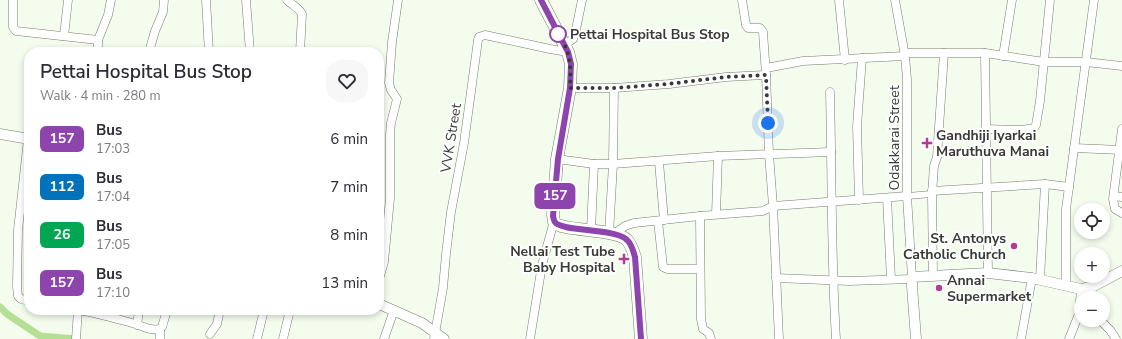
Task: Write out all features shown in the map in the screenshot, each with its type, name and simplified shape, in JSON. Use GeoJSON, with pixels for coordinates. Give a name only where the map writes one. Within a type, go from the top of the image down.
{"type":"FeatureCollection","features":[{"type":"Feature","properties":{"kind":"main road"},"geometry":{"type":"LineString","coordinates":[[541,0],[566,49],[571,64],[570,88],[558,159],[553,216],[554,222],[558,225],[569,228],[611,234],[626,239],[632,247],[635,257],[641,339]]}},
{"type":"Feature","properties":{"kind":"street"},"geometry":{"type":"LineString","coordinates":[[13,0],[14,30],[98,40]]}},
{"type":"Feature","properties":{"kind":"street"},"geometry":{"type":"LineString","coordinates":[[64,36],[68,0]]}},
{"type":"Feature","properties":{"kind":"street"},"geometry":{"type":"LineString","coordinates":[[98,47],[98,40],[108,15],[111,0]]}},
{"type":"Feature","properties":{"kind":"street"},"geometry":{"type":"LineString","coordinates":[[150,47],[163,12],[164,0]]}},
{"type":"Feature","properties":{"kind":"street"},"geometry":{"type":"LineString","coordinates":[[206,0],[209,47]]}},
{"type":"Feature","properties":{"kind":"street"},"geometry":{"type":"LineString","coordinates":[[246,0],[250,47]]}},
{"type":"Feature","properties":{"kind":"street"},"geometry":{"type":"LineString","coordinates":[[287,0],[300,10],[302,14],[300,47]]}},
{"type":"Feature","properties":{"kind":"street"},"geometry":{"type":"LineString","coordinates":[[384,262],[390,198],[390,134],[397,99],[391,90],[389,83],[392,42],[398,0]]}},
{"type":"Feature","properties":{"kind":"street"},"geometry":{"type":"LineString","coordinates":[[566,49],[575,34],[582,0]]}},
{"type":"Feature","properties":{"kind":"street"},"geometry":{"type":"LineString","coordinates":[[742,0],[746,25],[748,28],[760,28],[763,32],[779,339]]}},
{"type":"Feature","properties":{"kind":"street"},"geometry":{"type":"LineString","coordinates":[[839,0],[845,60]]}},
{"type":"Feature","properties":{"kind":"street","name":"Odakkarai Street"},"geometry":{"type":"LineString","coordinates":[[895,0],[905,54],[907,79],[907,196],[912,278]]}},
{"type":"Feature","properties":{"kind":"street"},"geometry":{"type":"LineString","coordinates":[[1003,56],[1012,0]]}},
{"type":"Feature","properties":{"kind":"street"},"geometry":{"type":"LineString","coordinates":[[985,129],[1022,130],[1034,128],[1036,125],[1050,0]]}},
{"type":"Feature","properties":{"kind":"street"},"geometry":{"type":"LineString","coordinates":[[1066,286],[1066,209],[1094,0]]}},
{"type":"Feature","properties":{"kind":"street","name":"VVK Street"},"geometry":{"type":"LineString","coordinates":[[438,337],[451,212],[464,143],[479,37],[485,35],[550,49],[566,49]]}},
{"type":"Feature","properties":{"kind":"street"},"geometry":{"type":"LineString","coordinates":[[933,276],[932,193],[934,166],[937,157],[944,53]]}},
{"type":"Feature","properties":{"kind":"street"},"geometry":{"type":"LineString","coordinates":[[985,53],[988,273]]}},
{"type":"Feature","properties":{"kind":"street"},"geometry":{"type":"LineString","coordinates":[[570,88],[614,88],[668,84],[766,71],[803,61],[845,60],[905,54],[985,53],[1044,62],[1086,62],[1122,66]]}},
{"type":"Feature","properties":{"kind":"street"},"geometry":{"type":"LineString","coordinates":[[859,200],[857,126],[862,58]]}},
{"type":"Feature","properties":{"kind":"street"},"geometry":{"type":"LineString","coordinates":[[611,234],[614,88]]}},
{"type":"Feature","properties":{"kind":"street"},"geometry":{"type":"LineString","coordinates":[[830,92],[832,280],[836,339]]}},
{"type":"Feature","properties":{"kind":"street"},"geometry":{"type":"LineString","coordinates":[[1122,129],[1118,196],[1113,204],[1115,209],[1122,213]]}},
{"type":"Feature","properties":{"kind":"street"},"geometry":{"type":"LineString","coordinates":[[0,134],[24,138]]}},
{"type":"Feature","properties":{"kind":"street"},"geometry":{"type":"LineString","coordinates":[[1074,148],[1121,150]]}},
{"type":"Feature","properties":{"kind":"street"},"geometry":{"type":"LineString","coordinates":[[558,159],[594,164],[613,164],[660,162],[718,156],[831,152]]}},
{"type":"Feature","properties":{"kind":"street"},"geometry":{"type":"LineString","coordinates":[[716,214],[718,156]]}},
{"type":"Feature","properties":{"kind":"street"},"geometry":{"type":"LineString","coordinates":[[660,162],[663,267],[667,269],[700,269]]}},
{"type":"Feature","properties":{"kind":"street"},"geometry":{"type":"LineString","coordinates":[[591,230],[594,164]]}},
{"type":"Feature","properties":{"kind":"street"},"geometry":{"type":"LineString","coordinates":[[611,234],[629,224],[716,214],[763,211],[773,206],[887,198],[986,188],[1045,184],[1069,187]]}},
{"type":"Feature","properties":{"kind":"street"},"geometry":{"type":"LineString","coordinates":[[1020,339],[1036,278],[1045,184]]}},
{"type":"Feature","properties":{"kind":"street"},"geometry":{"type":"LineString","coordinates":[[24,190],[18,230],[17,287],[18,296],[24,300]]}},
{"type":"Feature","properties":{"kind":"street"},"geometry":{"type":"LineString","coordinates":[[887,198],[891,279]]}},
{"type":"Feature","properties":{"kind":"street"},"geometry":{"type":"LineString","coordinates":[[700,216],[700,301],[702,326],[705,331],[709,333],[711,339]]}},
{"type":"Feature","properties":{"kind":"street"},"geometry":{"type":"LineString","coordinates":[[530,339],[542,265],[554,222]]}},
{"type":"Feature","properties":{"kind":"street"},"geometry":{"type":"LineString","coordinates":[[776,278],[849,281],[988,273],[1036,278],[1081,289],[1092,287],[1122,271]]}},
{"type":"Feature","properties":{"kind":"street"},"geometry":{"type":"LineString","coordinates":[[912,278],[916,339]]}},
{"type":"Feature","properties":{"kind":"street"},"geometry":{"type":"LineString","coordinates":[[384,306],[422,324],[438,337]]}},
{"type":"Feature","properties":{"kind":"street"},"geometry":{"type":"LineString","coordinates":[[384,339],[394,310]]}},
{"type":"Feature","properties":{"kind":"street"},"geometry":{"type":"LineString","coordinates":[[76,335],[80,315]]}},
{"type":"Feature","properties":{"kind":"street"},"geometry":{"type":"LineString","coordinates":[[101,315],[136,324],[148,329],[160,329]]}},
{"type":"Feature","properties":{"kind":"street"},"geometry":{"type":"LineString","coordinates":[[136,324],[138,315]]}},
{"type":"Feature","properties":{"kind":"street"},"geometry":{"type":"LineString","coordinates":[[160,339],[160,329],[165,315]]}},
{"type":"Feature","properties":{"kind":"street"},"geometry":{"type":"LineString","coordinates":[[210,334],[217,324],[219,315]]}},
{"type":"Feature","properties":{"kind":"street"},"geometry":{"type":"LineString","coordinates":[[257,339],[263,315]]}},
{"type":"Feature","properties":{"kind":"street"},"geometry":{"type":"LineString","coordinates":[[283,339],[289,315]]}},
{"type":"Feature","properties":{"kind":"street"},"geometry":{"type":"LineString","coordinates":[[1069,339],[1074,327]]}},
{"type":"Feature","properties":{"kind":"street"},"geometry":{"type":"LineString","coordinates":[[1107,327],[1116,339]]}},
{"type":"Feature","properties":{"kind":"waterway"},"geometry":{"type":"LineString","coordinates":[[0,307],[7,314],[40,336],[76,339]]}},
{"type":"Feature","properties":{"kind":"bus line","name":"157"},"geometry":{"type":"LineString","coordinates":[[541,0],[568,52],[571,64],[567,110],[558,159],[553,216],[554,222],[558,225],[569,228],[614,234],[626,239],[632,247],[635,257],[641,339]]}},
{"type":"Feature","properties":{"kind":"place","name":"Pettai Hospital Bus Stop"},"geometry":{"type":"Point","coordinates":[558,34]}},
{"type":"Feature","properties":{"kind":"place","name":"Gandhiji Iyarkai Maruthuva Manai"},"geometry":{"type":"Point","coordinates":[927,143]}},
{"type":"Feature","properties":{"kind":"place","name":"St. Antonys Catholic Church"},"geometry":{"type":"Point","coordinates":[1014,246]}},
{"type":"Feature","properties":{"kind":"place","name":"Nellai Test Tube Baby Hospital"},"geometry":{"type":"Point","coordinates":[624,259]}},
{"type":"Feature","properties":{"kind":"place","name":"Annai Supermarket"},"geometry":{"type":"Point","coordinates":[939,288]}},
{"type":"Feature","properties":{"kind":"route"},"geometry":{"type":"LineString","coordinates":[[558,34],[568,52],[571,64],[570,88],[614,88],[668,84],[726,77],[766,75],[768,123]]}}]}
